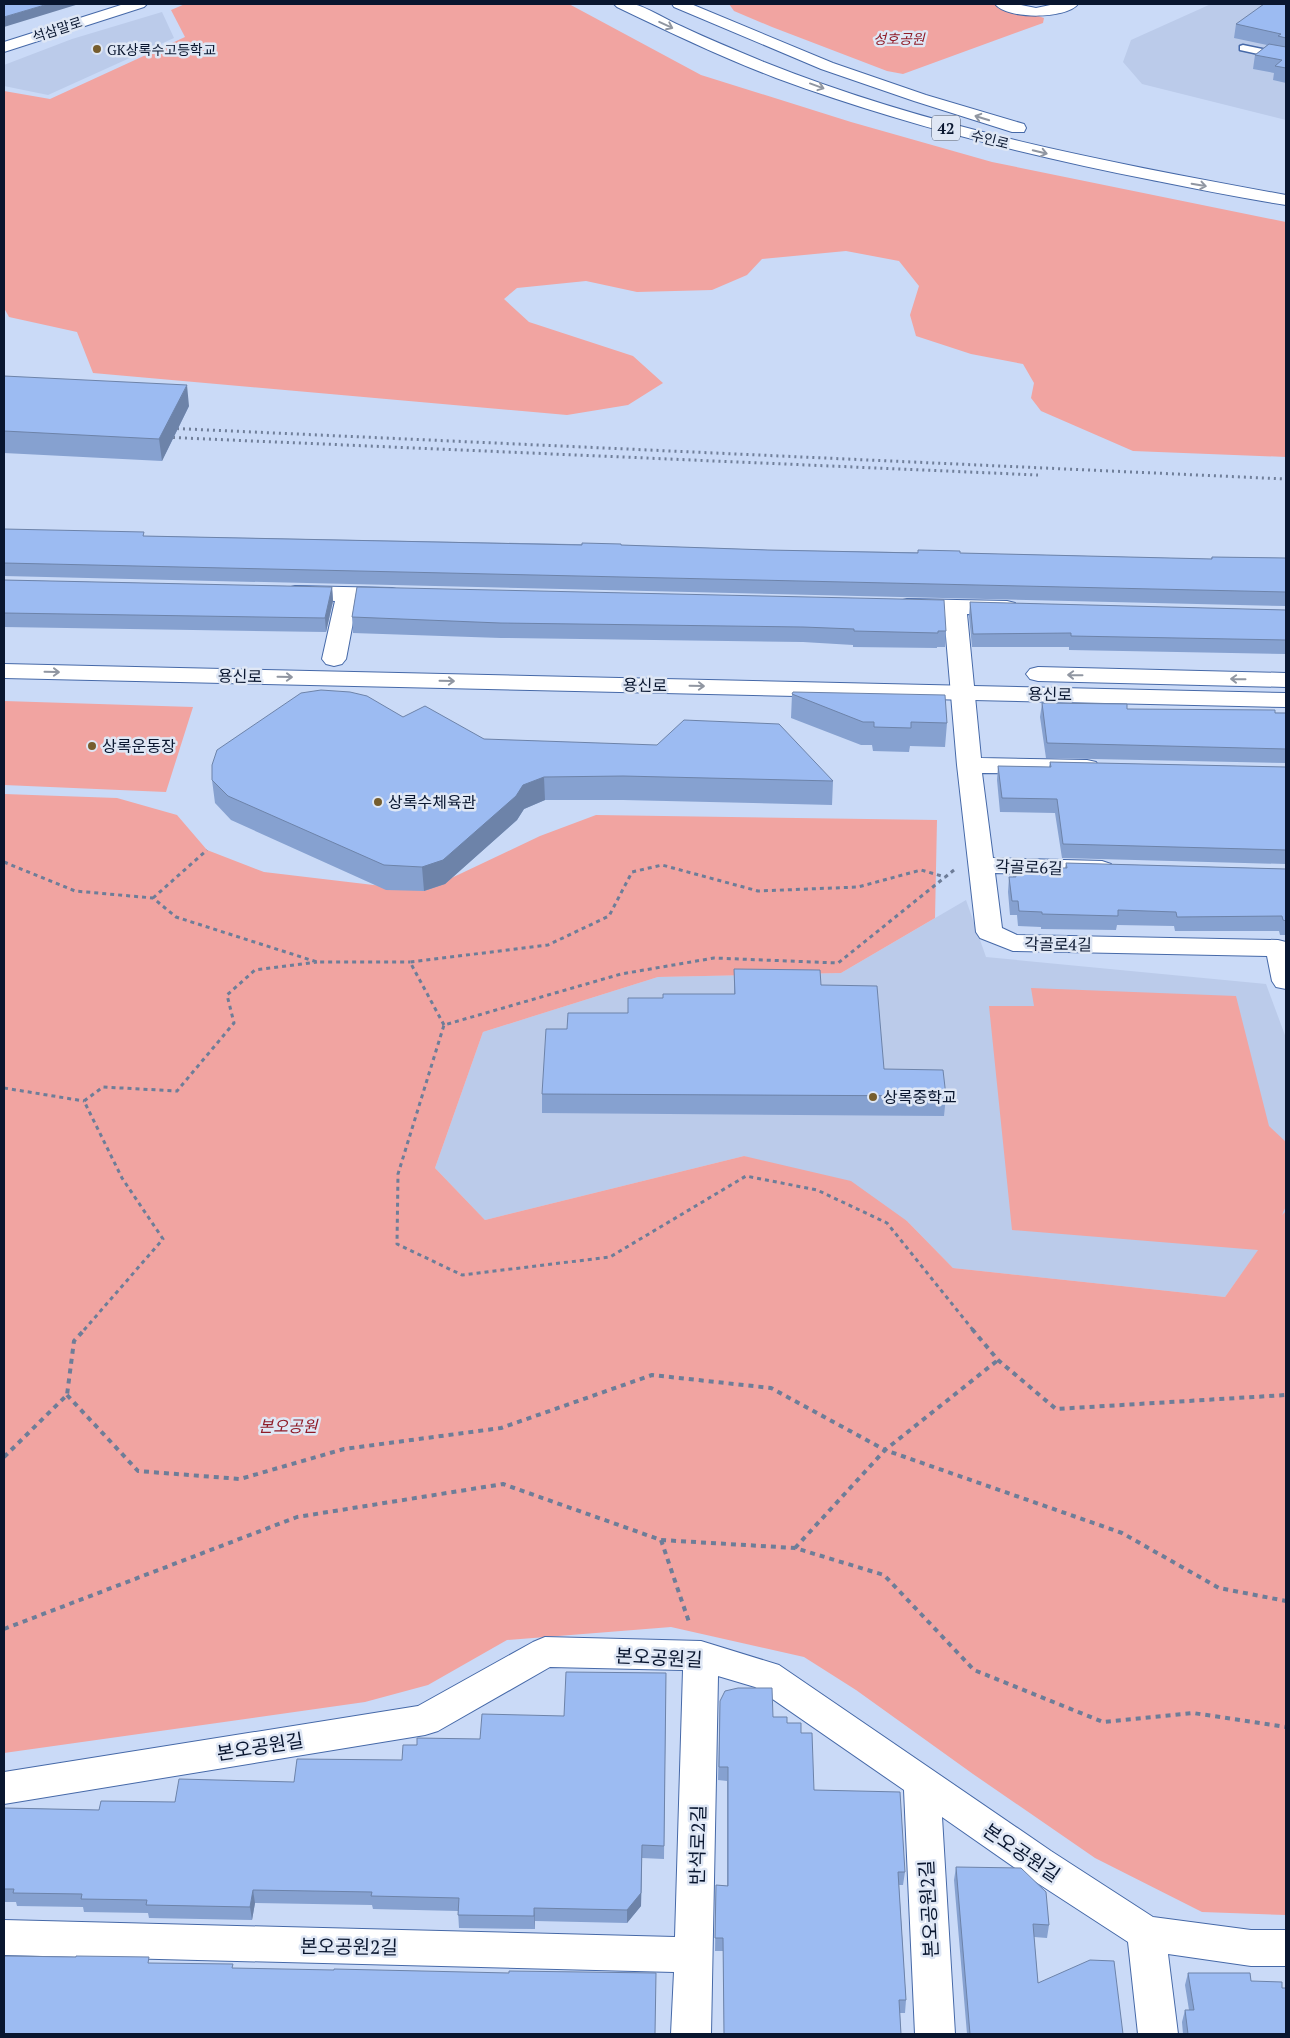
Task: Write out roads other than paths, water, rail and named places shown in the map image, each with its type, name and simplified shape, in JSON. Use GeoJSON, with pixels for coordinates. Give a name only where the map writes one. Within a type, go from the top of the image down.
{"type":"FeatureCollection","features":[{"type":"Feature","properties":{"kind":"main road","name":"석삼말로"},"geometry":{"type":"LineString","coordinates":[[4,36],[111,4]]}},
{"type":"Feature","properties":{"kind":"main road","name":"석삼말로"},"geometry":{"type":"LineString","coordinates":[[4,47],[139,4]]}},
{"type":"Feature","properties":{"kind":"main road","name":"수인로"},"geometry":{"type":"LineString","coordinates":[[622,4],[734,56],[858,101],[963,133],[1082,162],[1286,200]]}},
{"type":"Feature","properties":{"kind":"main road","name":"수인로"},"geometry":{"type":"LineString","coordinates":[[679,4],[836,69],[920,98],[1035,133]]}},
{"type":"Feature","properties":{"kind":"main road"},"geometry":{"type":"LineString","coordinates":[[713,4],[747,33]]}},
{"type":"Feature","properties":{"kind":"main road"},"geometry":{"type":"LineString","coordinates":[[1003,4],[1026,12],[1044,12],[1070,4]]}},
{"type":"Feature","properties":{"kind":"main road"},"geometry":{"type":"LineString","coordinates":[[1082,144],[1101,149]]}},
{"type":"Feature","properties":{"kind":"main road"},"geometry":{"type":"LineString","coordinates":[[278,592],[417,596]]}},
{"type":"Feature","properties":{"kind":"main road"},"geometry":{"type":"LineString","coordinates":[[334,659],[347,594]]}},
{"type":"Feature","properties":{"kind":"main road"},"geometry":{"type":"LineString","coordinates":[[885,606],[1023,609]]}},
{"type":"Feature","properties":{"kind":"main road","name":"각골로4길"},"geometry":{"type":"LineString","coordinates":[[955,607],[969,764],[989,932],[1013,943],[1282,948],[1286,981]]}},
{"type":"Feature","properties":{"kind":"main road","name":"용신로"},"geometry":{"type":"LineString","coordinates":[[4,653],[334,659],[961,682],[1286,700]]}},
{"type":"Feature","properties":{"kind":"main road","name":"용신로"},"geometry":{"type":"LineString","coordinates":[[4,671],[961,682],[1286,680]]}},
{"type":"Feature","properties":{"kind":"main road"},"geometry":{"type":"LineString","coordinates":[[969,764],[1108,768]]}},
{"type":"Feature","properties":{"kind":"main road","name":"각골로6길"},"geometry":{"type":"LineString","coordinates":[[982,865],[1129,869]]}},
{"type":"Feature","properties":{"kind":"main road","name":"본오공원길"},"geometry":{"type":"LineString","coordinates":[[4,1788],[425,1720],[545,1652],[701,1656],[766,1675],[1038,1863],[1146,1933],[1251,1948],[1286,1948]]}},
{"type":"Feature","properties":{"kind":"main road","name":"반석로2길"},"geometry":{"type":"LineString","coordinates":[[691,2034],[701,1656]]}},
{"type":"Feature","properties":{"kind":"main road","name":"본오공원2길"},"geometry":{"type":"LineString","coordinates":[[922,1784],[935,2034]]}},
{"type":"Feature","properties":{"kind":"main road"},"geometry":{"type":"LineString","coordinates":[[1146,1933],[1158,2034]]}},
{"type":"Feature","properties":{"kind":"main road","name":"본오공원2길"},"geometry":{"type":"LineString","coordinates":[[4,1938],[694,1955]]}},
{"type":"Feature","properties":{"kind":"lane"},"geometry":{"type":"LineString","coordinates":[[1243,48],[1286,57]]}},
{"type":"Feature","properties":{"kind":"railway"},"geometry":{"type":"LineString","coordinates":[[165,428],[1286,479]]}},
{"type":"Feature","properties":{"kind":"railway"},"geometry":{"type":"LineString","coordinates":[[161,437],[1038,475]]}},
{"type":"Feature","properties":{"kind":"place","name":"GK상록수고등학교"},"geometry":{"type":"Point","coordinates":[97,49]}},
{"type":"Feature","properties":{"kind":"place","name":"상록운동장"},"geometry":{"type":"Point","coordinates":[92,746]}},
{"type":"Feature","properties":{"kind":"place","name":"상록수체육관"},"geometry":{"type":"Point","coordinates":[378,802]}},
{"type":"Feature","properties":{"kind":"place","name":"상록중학교"},"geometry":{"type":"Point","coordinates":[873,1097]}},
{"type":"Feature","properties":{"kind":"park label","name":"성호공원"},"geometry":{"type":"Point","coordinates":[899,38]}},
{"type":"Feature","properties":{"kind":"park label","name":"본오공원"},"geometry":{"type":"Point","coordinates":[288,1426]}}]}
